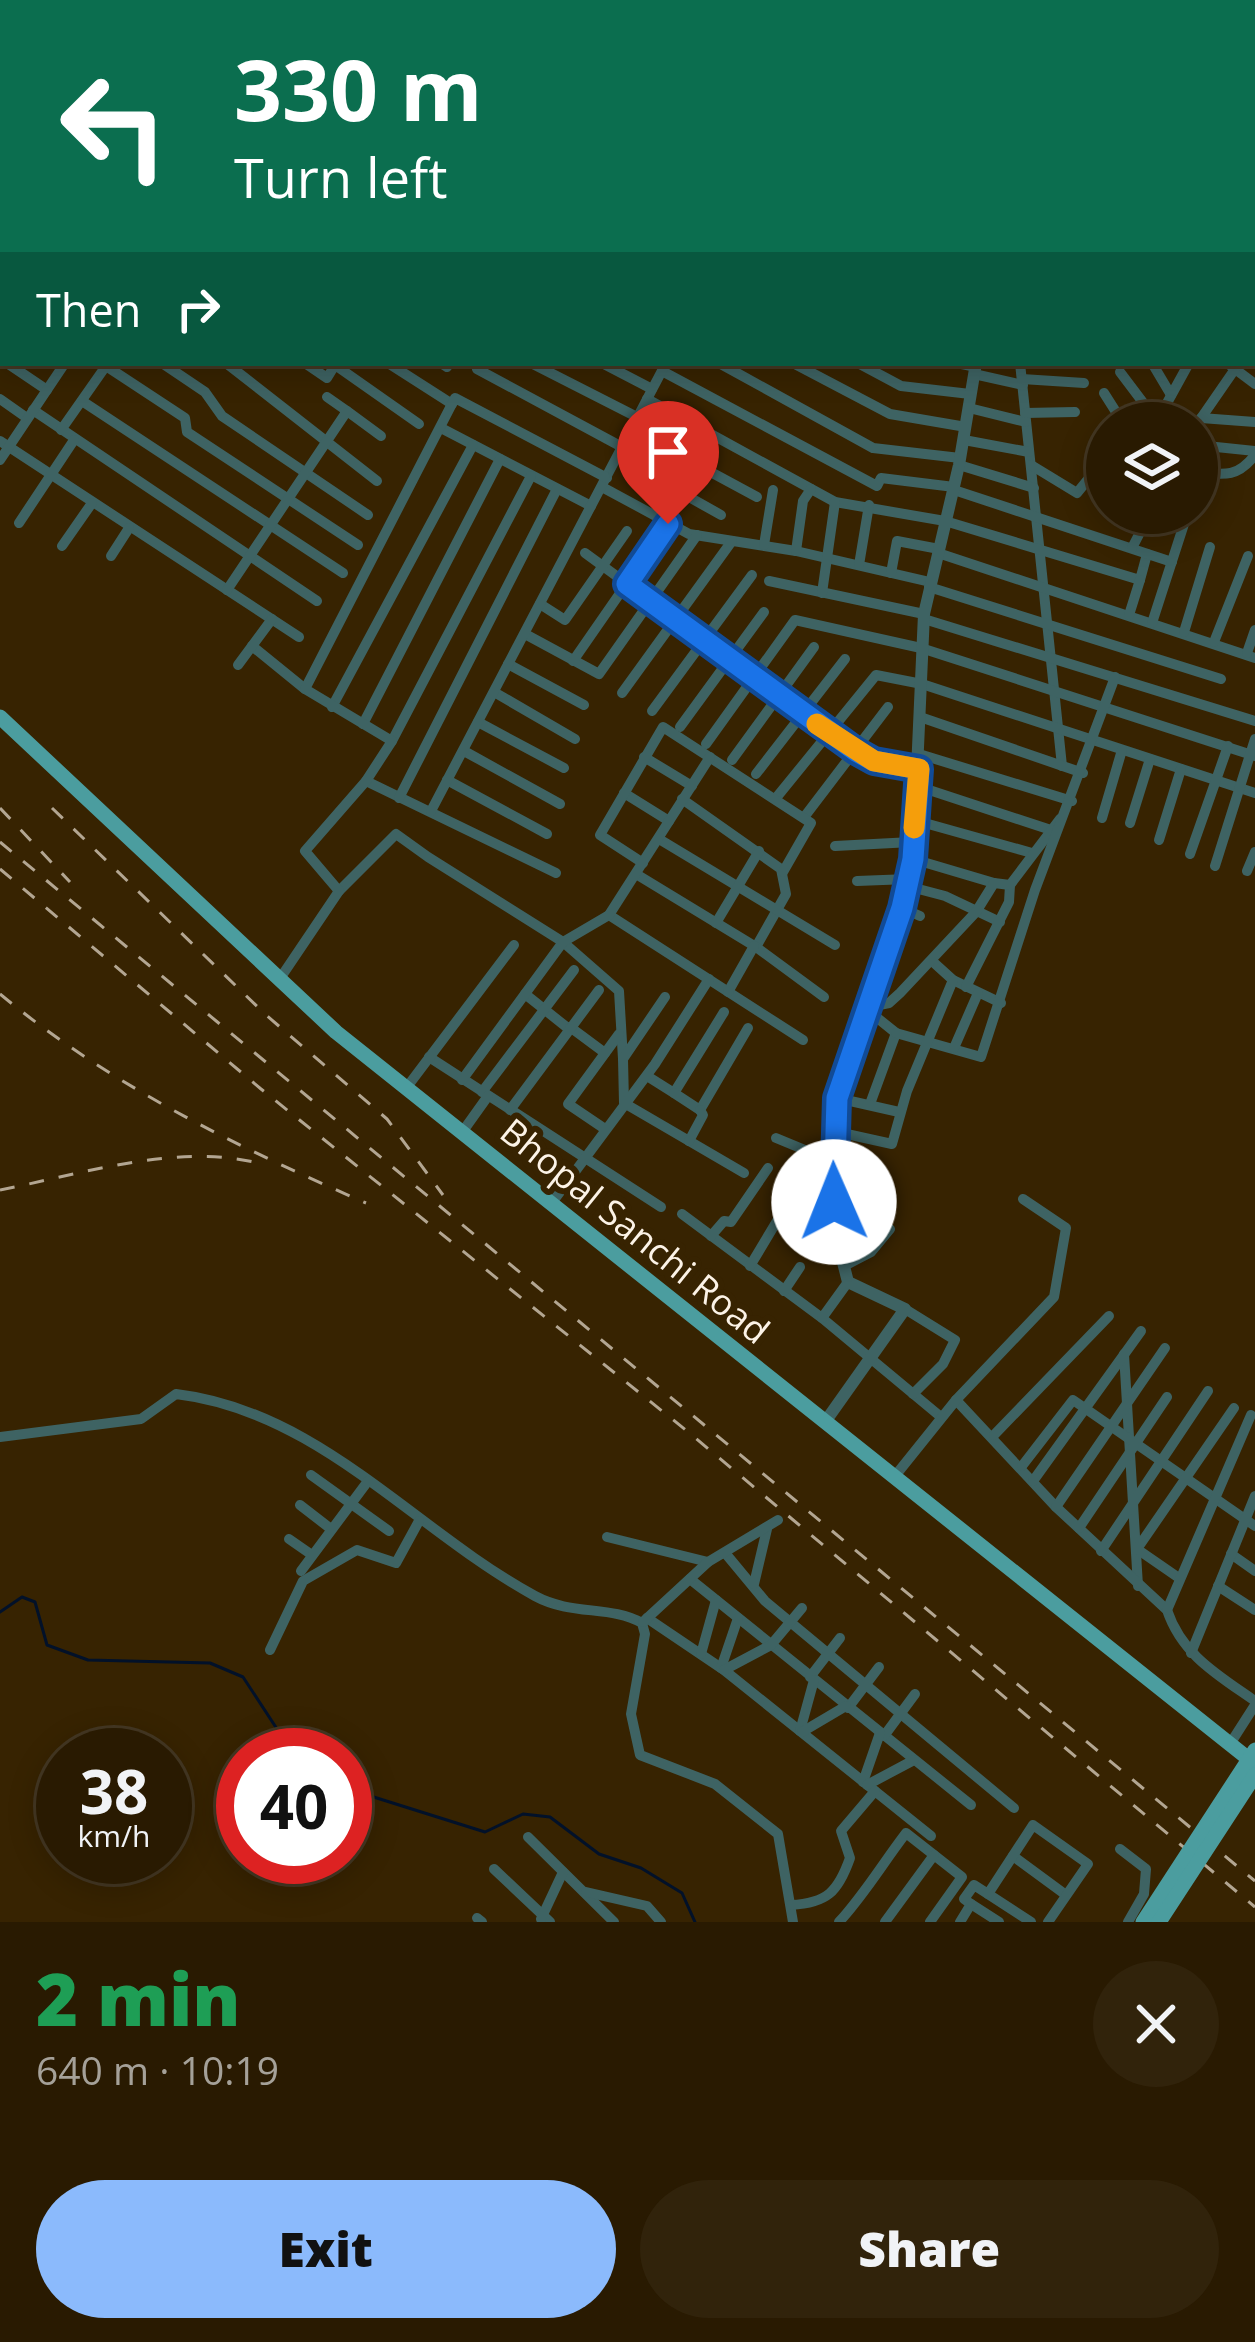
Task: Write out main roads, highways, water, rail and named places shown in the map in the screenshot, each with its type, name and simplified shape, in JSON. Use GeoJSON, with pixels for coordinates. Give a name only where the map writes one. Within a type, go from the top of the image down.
{"type":"FeatureCollection","features":[{"type":"Feature","properties":{"kind":"main road","name":"Bhopal Sanchi Road"},"geometry":{"type":"LineString","coordinates":[[0,717],[279,980],[407,1087],[1255,1764]]}},
{"type":"Feature","properties":{"kind":"main road"},"geometry":{"type":"LineString","coordinates":[[1143,1922],[1255,1750]]}},
{"type":"Feature","properties":{"kind":"main road"},"geometry":{"type":"LineString","coordinates":[[1159,1922],[1255,1775]]}},
{"type":"Feature","properties":{"kind":"waterway"},"geometry":{"type":"LineString","coordinates":[[0,1612],[22,1597],[35,1602],[47,1645],[88,1660],[210,1663],[243,1677],[276,1728]]}},
{"type":"Feature","properties":{"kind":"waterway"},"geometry":{"type":"LineString","coordinates":[[372,1796],[485,1832],[523,1814],[550,1817],[599,1854],[641,1868],[682,1893],[695,1922]]}},
{"type":"Feature","properties":{"kind":"railway"},"geometry":{"type":"LineString","coordinates":[[0,808],[70,882]]}},
{"type":"Feature","properties":{"kind":"railway"},"geometry":{"type":"LineString","coordinates":[[52,808],[266,1015],[387,1119],[443,1195]]}},
{"type":"Feature","properties":{"kind":"railway"},"geometry":{"type":"LineString","coordinates":[[0,842],[1255,1881]]}},
{"type":"Feature","properties":{"kind":"railway"},"geometry":{"type":"LineString","coordinates":[[0,869],[261,1089],[687,1431],[1255,1907]]}},
{"type":"Feature","properties":{"kind":"railway"},"geometry":{"type":"LineString","coordinates":[[0,994],[85,1057],[175,1111],[366,1203]]}},
{"type":"Feature","properties":{"kind":"railway"},"geometry":{"type":"LineString","coordinates":[[0,1190],[162,1159],[226,1158],[258,1163]]}}]}
